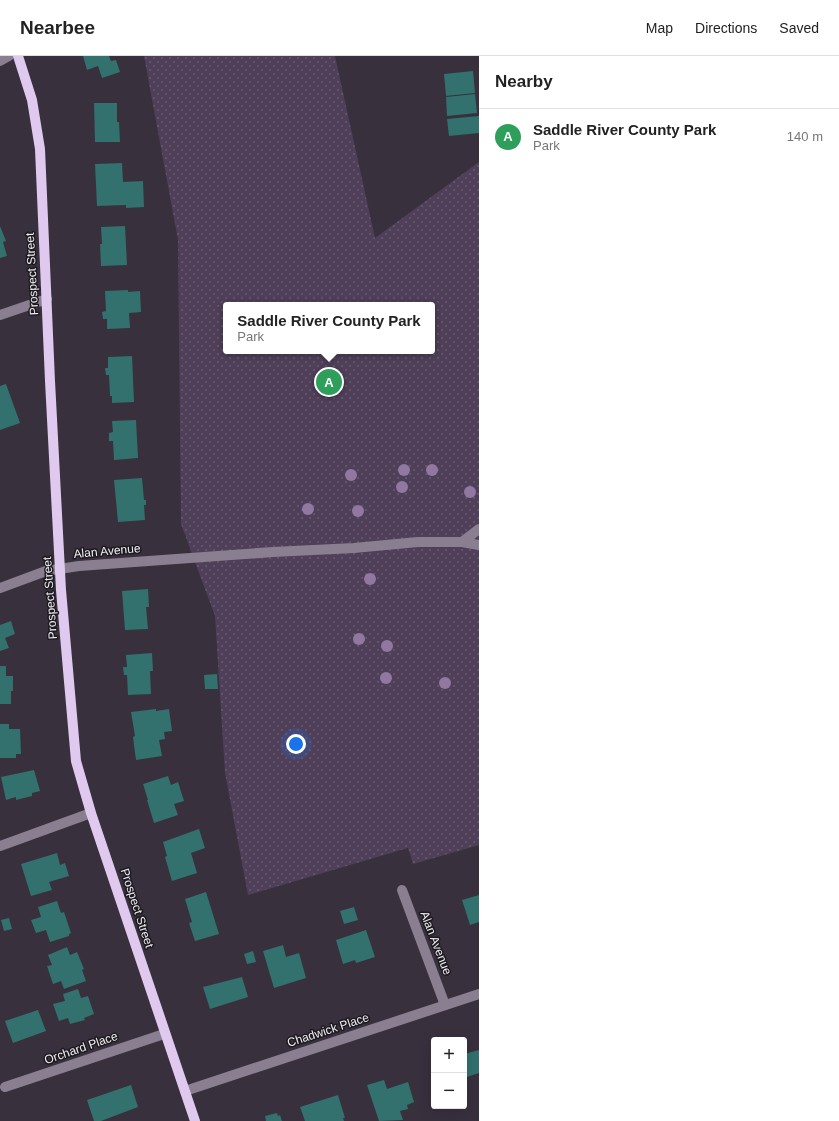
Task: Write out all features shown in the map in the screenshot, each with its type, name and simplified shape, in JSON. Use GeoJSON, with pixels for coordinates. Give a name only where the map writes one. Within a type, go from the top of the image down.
{"type":"FeatureCollection","features":[{"type":"Feature","properties":{"kind":"main road","name":"Prospect Street"},"geometry":{"type":"LineString","coordinates":[[18,56],[32,100],[40,149],[46,299],[61,569],[76,761],[90,813],[164,1034],[195,1121]]}},
{"type":"Feature","properties":{"kind":"street"},"geometry":{"type":"LineString","coordinates":[[0,60],[9,56]]}},
{"type":"Feature","properties":{"kind":"street"},"geometry":{"type":"LineString","coordinates":[[0,315],[46,299]]}},
{"type":"Feature","properties":{"kind":"street"},"geometry":{"type":"LineString","coordinates":[[462,542],[479,529]]}},
{"type":"Feature","properties":{"kind":"street","name":"Alan Avenue"},"geometry":{"type":"LineString","coordinates":[[0,588],[46,571],[79,566],[354,548],[418,542],[462,542],[479,545]]}},
{"type":"Feature","properties":{"kind":"street"},"geometry":{"type":"LineString","coordinates":[[0,846],[90,813]]}},
{"type":"Feature","properties":{"kind":"street","name":"Alan Avenue"},"geometry":{"type":"LineString","coordinates":[[402,890],[446,1005]]}},
{"type":"Feature","properties":{"kind":"street","name":"Chadwick Place"},"geometry":{"type":"LineString","coordinates":[[185,1091],[479,994]]}},
{"type":"Feature","properties":{"kind":"street","name":"Orchard Place"},"geometry":{"type":"LineString","coordinates":[[5,1088],[164,1034]]}},
{"type":"Feature","properties":{"kind":"shaded area"},"geometry":{"type":"Polygon","coordinates":[[[144,56],[335,56],[375,238],[479,162],[479,845],[413,864],[408,848],[248,895],[225,773],[215,616],[181,524],[178,240],[144,56]]]}},
{"type":"Feature","properties":{"kind":"building"},"geometry":{"type":"Polygon","coordinates":[[[83,56],[109,56],[111,61],[116,60],[120,72],[102,78],[98,66],[87,70],[83,56]]]}},
{"type":"Feature","properties":{"kind":"building"},"geometry":{"type":"Polygon","coordinates":[[[473,71],[475,93],[446,96],[444,74],[473,71]]]}},
{"type":"Feature","properties":{"kind":"building"},"geometry":{"type":"Polygon","coordinates":[[[475,94],[477,113],[447,116],[446,97],[475,94]]]}},
{"type":"Feature","properties":{"kind":"building"},"geometry":{"type":"Polygon","coordinates":[[[94,103],[117,103],[117,122],[119,122],[120,142],[95,142],[94,103]]]}},
{"type":"Feature","properties":{"kind":"building"},"geometry":{"type":"Polygon","coordinates":[[[479,116],[479,133],[449,136],[447,119],[479,116]]]}},
{"type":"Feature","properties":{"kind":"building"},"geometry":{"type":"Polygon","coordinates":[[[122,163],[123,182],[143,181],[144,207],[126,208],[126,205],[97,206],[95,164],[122,163]]]}},
{"type":"Feature","properties":{"kind":"building"},"geometry":{"type":"Polygon","coordinates":[[[0,226],[6,241],[3,242],[7,256],[0,258],[0,226]]]}},
{"type":"Feature","properties":{"kind":"building"},"geometry":{"type":"Polygon","coordinates":[[[125,226],[127,265],[101,266],[101,227],[125,226]]]}},
{"type":"Feature","properties":{"kind":"building"},"geometry":{"type":"Polygon","coordinates":[[[128,290],[128,292],[140,291],[141,312],[129,313],[130,328],[107,329],[107,319],[103,319],[102,312],[106,311],[105,291],[128,290]]]}},
{"type":"Feature","properties":{"kind":"building"},"geometry":{"type":"Polygon","coordinates":[[[132,356],[134,402],[112,403],[112,396],[110,396],[109,375],[106,375],[105,368],[108,368],[108,357],[132,356]]]}},
{"type":"Feature","properties":{"kind":"building"},"geometry":{"type":"Polygon","coordinates":[[[6,384],[20,423],[0,430],[0,386],[6,384]]]}},
{"type":"Feature","properties":{"kind":"building"},"geometry":{"type":"Polygon","coordinates":[[[136,420],[138,458],[114,460],[113,441],[109,441],[109,433],[113,432],[112,421],[136,420]]]}},
{"type":"Feature","properties":{"kind":"building"},"geometry":{"type":"Polygon","coordinates":[[[142,478],[144,500],[146,500],[146,505],[144,505],[145,520],[118,522],[114,480],[142,478]]]}},
{"type":"Feature","properties":{"kind":"building"},"geometry":{"type":"Polygon","coordinates":[[[148,589],[149,607],[146,607],[148,629],[125,630],[122,591],[148,589]]]}},
{"type":"Feature","properties":{"kind":"building"},"geometry":{"type":"Polygon","coordinates":[[[11,621],[15,634],[5,638],[9,648],[0,651],[0,625],[11,621]]]}},
{"type":"Feature","properties":{"kind":"building"},"geometry":{"type":"Polygon","coordinates":[[[152,653],[153,671],[150,671],[151,694],[128,695],[127,675],[124,675],[123,667],[127,667],[126,655],[152,653]]]}},
{"type":"Feature","properties":{"kind":"building"},"geometry":{"type":"Polygon","coordinates":[[[0,666],[6,666],[6,676],[13,676],[11,704],[0,704],[0,666]]]}},
{"type":"Feature","properties":{"kind":"building"},"geometry":{"type":"Polygon","coordinates":[[[217,674],[218,689],[205,689],[204,675],[217,674]]]}},
{"type":"Feature","properties":{"kind":"building"},"geometry":{"type":"Polygon","coordinates":[[[156,709],[156,711],[169,709],[172,731],[164,732],[165,739],[159,740],[162,756],[136,760],[133,737],[135,736],[131,712],[156,709]]]}},
{"type":"Feature","properties":{"kind":"building"},"geometry":{"type":"Polygon","coordinates":[[[0,724],[9,724],[9,729],[20,729],[21,754],[16,754],[16,758],[0,758],[0,724]]]}},
{"type":"Feature","properties":{"kind":"building"},"geometry":{"type":"Polygon","coordinates":[[[34,770],[40,791],[32,793],[32,796],[16,800],[16,797],[6,800],[1,777],[34,770]]]}},
{"type":"Feature","properties":{"kind":"building"},"geometry":{"type":"Polygon","coordinates":[[[168,776],[171,785],[178,782],[184,801],[174,804],[178,815],[154,823],[143,784],[168,776]]]}},
{"type":"Feature","properties":{"kind":"building"},"geometry":{"type":"Polygon","coordinates":[[[199,829],[205,848],[191,853],[197,873],[172,881],[165,857],[167,856],[163,842],[199,829]]]}},
{"type":"Feature","properties":{"kind":"building"},"geometry":{"type":"Polygon","coordinates":[[[57,853],[60,865],[65,863],[69,876],[49,882],[52,890],[31,896],[21,864],[57,853]]]}},
{"type":"Feature","properties":{"kind":"building"},"geometry":{"type":"Polygon","coordinates":[[[206,892],[219,934],[195,941],[189,923],[192,922],[185,899],[206,892]]]}},
{"type":"Feature","properties":{"kind":"building"},"geometry":{"type":"Polygon","coordinates":[[[479,895],[479,922],[470,925],[462,900],[479,895]]]}},
{"type":"Feature","properties":{"kind":"building"},"geometry":{"type":"Polygon","coordinates":[[[57,901],[61,913],[64,912],[71,933],[69,936],[50,942],[46,930],[36,933],[31,920],[41,917],[38,907],[57,901]]]}},
{"type":"Feature","properties":{"kind":"building"},"geometry":{"type":"Polygon","coordinates":[[[354,907],[358,920],[344,924],[340,911],[354,907]]]}},
{"type":"Feature","properties":{"kind":"building"},"geometry":{"type":"Polygon","coordinates":[[[9,918],[12,929],[4,931],[1,920],[9,918]]]}},
{"type":"Feature","properties":{"kind":"building"},"geometry":{"type":"Polygon","coordinates":[[[366,930],[375,957],[356,963],[355,960],[343,964],[336,940],[366,930]]]}},
{"type":"Feature","properties":{"kind":"building"},"geometry":{"type":"Polygon","coordinates":[[[283,945],[286,957],[299,953],[306,978],[274,988],[263,951],[283,945]]]}},
{"type":"Feature","properties":{"kind":"building"},"geometry":{"type":"Polygon","coordinates":[[[67,947],[70,955],[77,952],[84,969],[82,970],[86,981],[64,989],[61,981],[53,984],[47,966],[52,965],[48,955],[67,947]]]}},
{"type":"Feature","properties":{"kind":"building"},"geometry":{"type":"Polygon","coordinates":[[[253,951],[256,962],[247,964],[244,954],[253,951]]]}},
{"type":"Feature","properties":{"kind":"building"},"geometry":{"type":"Polygon","coordinates":[[[242,977],[248,997],[210,1009],[203,987],[242,977]]]}},
{"type":"Feature","properties":{"kind":"building"},"geometry":{"type":"Polygon","coordinates":[[[78,989],[81,998],[88,996],[94,1014],[84,1018],[85,1020],[70,1024],[68,1018],[59,1021],[53,1004],[65,1001],[63,994],[78,989]]]}},
{"type":"Feature","properties":{"kind":"building"},"geometry":{"type":"Polygon","coordinates":[[[38,1010],[46,1031],[13,1043],[5,1021],[38,1010]]]}},
{"type":"Feature","properties":{"kind":"building"},"geometry":{"type":"Polygon","coordinates":[[[479,1050],[479,1073],[467,1077],[467,1073],[467,1053],[479,1050]]]}},
{"type":"Feature","properties":{"kind":"building"},"geometry":{"type":"Polygon","coordinates":[[[384,1080],[387,1089],[408,1082],[414,1102],[407,1105],[408,1109],[400,1111],[403,1120],[379,1121],[367,1085],[384,1080]]]}},
{"type":"Feature","properties":{"kind":"building"},"geometry":{"type":"Polygon","coordinates":[[[131,1085],[138,1107],[101,1121],[94,1121],[87,1100],[131,1085]]]}},
{"type":"Feature","properties":{"kind":"building"},"geometry":{"type":"Polygon","coordinates":[[[338,1095],[345,1118],[343,1118],[344,1121],[305,1121],[300,1107],[338,1095]]]}},
{"type":"Feature","properties":{"kind":"building"},"geometry":{"type":"Polygon","coordinates":[[[277,1113],[278,1116],[280,1115],[282,1121],[266,1121],[265,1116],[277,1113]]]}},
{"type":"Feature","properties":{"kind":"place","name":"Saddle River County Park"},"geometry":{"type":"Point","coordinates":[329,382]}}]}
